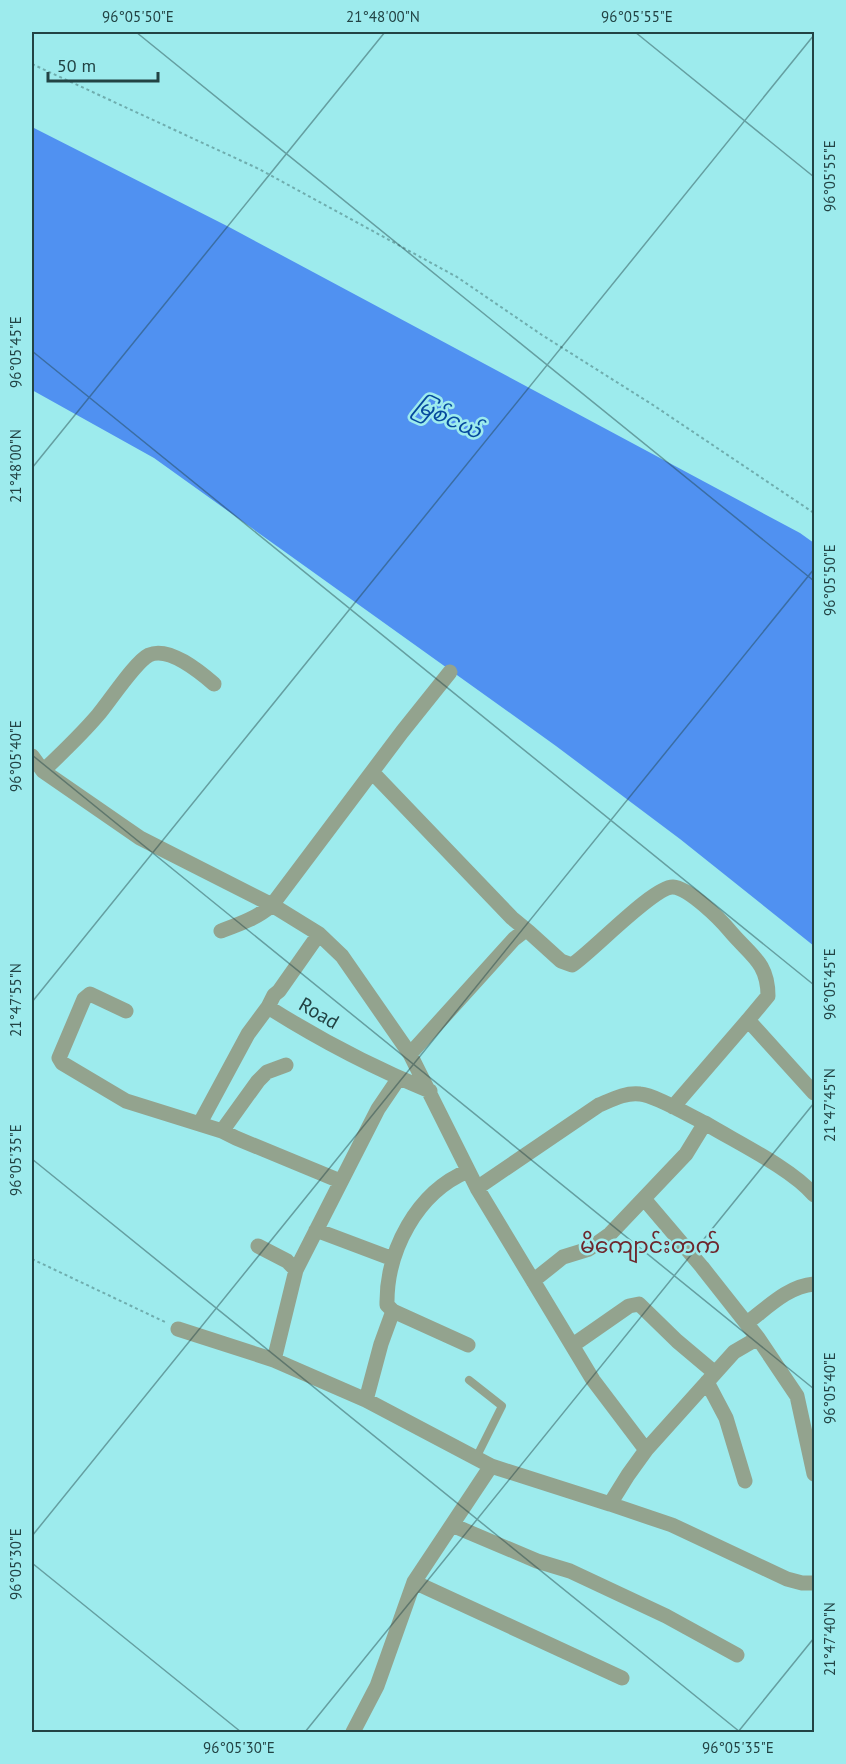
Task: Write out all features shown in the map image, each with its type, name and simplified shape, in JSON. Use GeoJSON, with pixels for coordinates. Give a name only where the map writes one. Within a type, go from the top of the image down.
{"type":"FeatureCollection","features":[{"type":"Feature","properties":{"kind":"street"},"geometry":{"type":"LineString","coordinates":[[43,771],[80,735],[138,665],[150,655],[164,654],[181,660],[214,684]]}},
{"type":"Feature","properties":{"kind":"street"},"geometry":{"type":"LineString","coordinates":[[221,931],[242,924],[272,905],[450,672]]}},
{"type":"Feature","properties":{"kind":"street"},"geometry":{"type":"LineString","coordinates":[[32,756],[43,771],[140,838],[272,905],[320,934],[342,956],[410,1054],[477,1188],[593,1380],[646,1450]]}},
{"type":"Feature","properties":{"kind":"street"},"geometry":{"type":"LineString","coordinates":[[372,772],[512,918],[561,961],[572,965],[648,900],[663,889],[674,887],[691,895],[721,920],[761,963],[768,986],[768,996],[673,1107]]}},
{"type":"Feature","properties":{"kind":"street"},"geometry":{"type":"LineString","coordinates":[[410,1054],[513,939],[523,932],[529,932]]}},
{"type":"Feature","properties":{"kind":"street","name":"Road"},"geometry":{"type":"LineString","coordinates":[[320,934],[274,995],[268,1007],[313,1035],[430,1091]]}},
{"type":"Feature","properties":{"kind":"street"},"geometry":{"type":"LineString","coordinates":[[126,1011],[90,994],[84,999],[58,1058],[62,1063],[126,1101],[222,1131],[340,1181]]}},
{"type":"Feature","properties":{"kind":"street"},"geometry":{"type":"LineString","coordinates":[[200,1123],[248,1034],[268,1007]]}},
{"type":"Feature","properties":{"kind":"street"},"geometry":{"type":"LineString","coordinates":[[748,1020],[814,1093]]}},
{"type":"Feature","properties":{"kind":"street"},"geometry":{"type":"LineString","coordinates":[[222,1131],[258,1081],[267,1072],[286,1065]]}},
{"type":"Feature","properties":{"kind":"street"},"geometry":{"type":"LineString","coordinates":[[274,1360],[296,1270],[378,1109],[399,1078]]}},
{"type":"Feature","properties":{"kind":"street"},"geometry":{"type":"LineString","coordinates":[[477,1188],[598,1105],[618,1097],[640,1094],[705,1123],[787,1172],[808,1187],[814,1195]]}},
{"type":"Feature","properties":{"kind":"street"},"geometry":{"type":"LineString","coordinates":[[533,1281],[562,1257],[589,1249],[610,1234],[645,1200],[686,1154],[705,1123]]}},
{"type":"Feature","properties":{"kind":"street"},"geometry":{"type":"LineString","coordinates":[[468,1171],[452,1177],[430,1196],[407,1226],[393,1259],[387,1291],[387,1305],[393,1311],[468,1345]]}},
{"type":"Feature","properties":{"kind":"street"},"geometry":{"type":"LineString","coordinates":[[645,1200],[747,1323],[796,1396],[814,1474]]}},
{"type":"Feature","properties":{"kind":"street"},"geometry":{"type":"LineString","coordinates":[[316,1230],[393,1259]]}},
{"type":"Feature","properties":{"kind":"street"},"geometry":{"type":"LineString","coordinates":[[258,1246],[287,1261],[296,1270]]}},
{"type":"Feature","properties":{"kind":"street"},"geometry":{"type":"LineString","coordinates":[[747,1323],[780,1297],[801,1285],[814,1284]]}},
{"type":"Feature","properties":{"kind":"street"},"geometry":{"type":"LineString","coordinates":[[573,1345],[629,1305],[639,1304],[711,1377],[745,1481]]}},
{"type":"Feature","properties":{"kind":"street"},"geometry":{"type":"LineString","coordinates":[[366,1400],[381,1344],[393,1311]]}},
{"type":"Feature","properties":{"kind":"street"},"geometry":{"type":"LineString","coordinates":[[178,1329],[274,1360],[366,1400],[491,1466],[672,1525],[729,1554],[787,1579],[802,1583],[814,1582]]}},
{"type":"Feature","properties":{"kind":"street"},"geometry":{"type":"LineString","coordinates":[[610,1504],[646,1450],[711,1377],[734,1352],[758,1338]]}},
{"type":"Feature","properties":{"kind":"street"},"geometry":{"type":"LineString","coordinates":[[353,1732],[377,1686],[414,1582],[491,1466]]}},
{"type":"Feature","properties":{"kind":"street"},"geometry":{"type":"LineString","coordinates":[[452,1524],[537,1561],[570,1571],[666,1616],[737,1655]]}},
{"type":"Feature","properties":{"kind":"street"},"geometry":{"type":"LineString","coordinates":[[414,1582],[622,1678]]}},
{"type":"Feature","properties":{"kind":"lane"},"geometry":{"type":"LineString","coordinates":[[469,1380],[502,1406],[476,1458]]}},
{"type":"Feature","properties":{"kind":"path"},"geometry":{"type":"LineString","coordinates":[[32,64],[259,169],[458,277],[542,335],[653,405],[814,513]]}},
{"type":"Feature","properties":{"kind":"path"},"geometry":{"type":"LineString","coordinates":[[32,1259],[178,1329]]}},
{"type":"Feature","properties":{"kind":"water","name":"မြစ်ငယ်"},"geometry":{"type":"Polygon","coordinates":[[[32,127],[229,227],[800,533],[814,543],[814,946],[680,839],[556,746],[154,458],[32,390],[32,127]]]}},
{"type":"Feature","properties":{"kind":"district","name":"မိကျောင်းတက်"},"geometry":{"type":"Point","coordinates":[650,1245]}}]}
